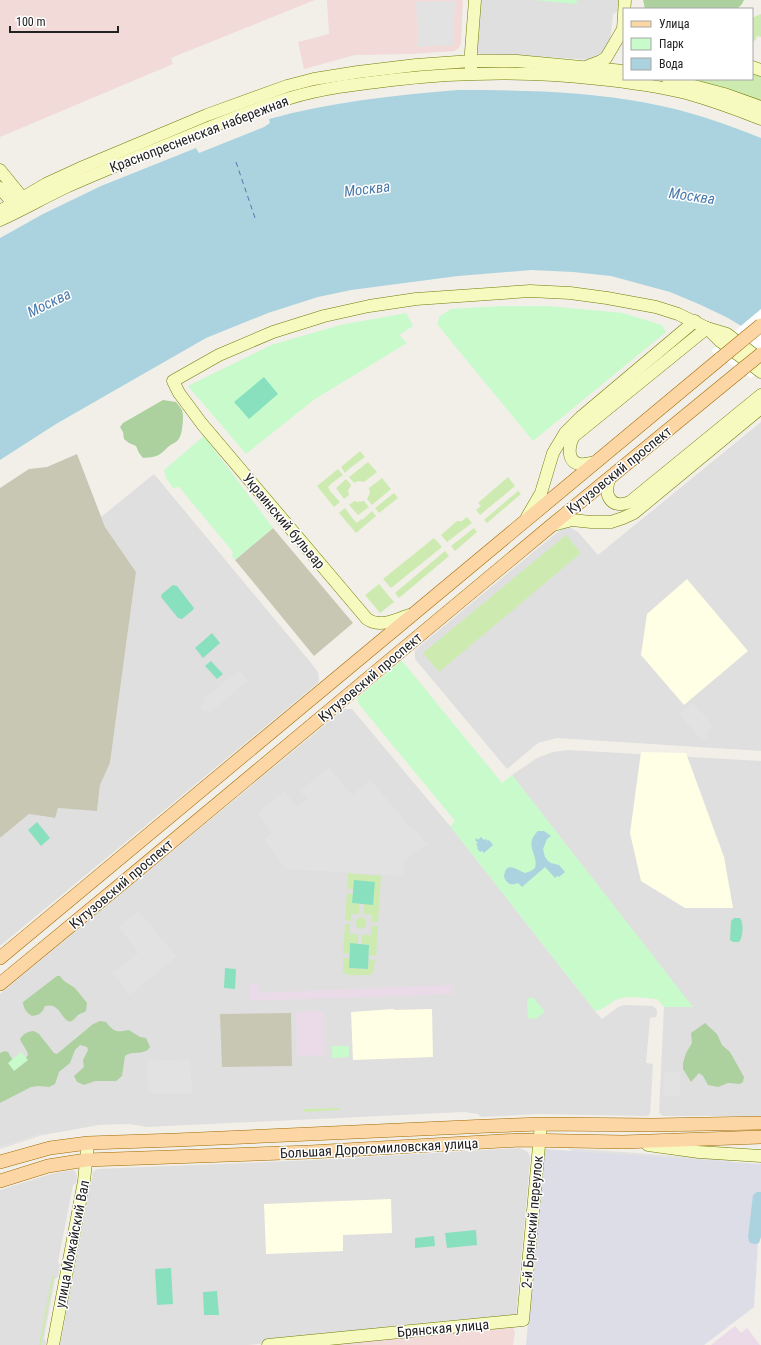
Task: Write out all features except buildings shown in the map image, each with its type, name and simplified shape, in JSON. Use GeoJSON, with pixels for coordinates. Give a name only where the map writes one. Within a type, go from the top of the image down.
{"type":"FeatureCollection","features":[{"type":"Feature","properties":{"kind":"main road"},"geometry":{"type":"LineString","coordinates":[[471,73],[475,0]]}},
{"type":"Feature","properties":{"kind":"main road"},"geometry":{"type":"LineString","coordinates":[[585,67],[606,58],[623,32]]}},
{"type":"Feature","properties":{"kind":"main road","name":"Краснопресненская набережная"},"geometry":{"type":"LineString","coordinates":[[0,220],[46,184],[83,167],[186,123],[261,94],[314,79],[416,65],[471,61],[517,61],[623,71]]}},
{"type":"Feature","properties":{"kind":"main road","name":"Краснопресненская набережная"},"geometry":{"type":"LineString","coordinates":[[0,210],[21,204],[89,178],[265,106],[318,92],[361,84],[417,77],[471,73],[528,74],[629,82],[654,82],[761,119]]}},
{"type":"Feature","properties":{"kind":"main road"},"geometry":{"type":"LineString","coordinates":[[683,81],[761,107]]}},
{"type":"Feature","properties":{"kind":"main road"},"geometry":{"type":"LineString","coordinates":[[0,170],[21,204]]}},
{"type":"Feature","properties":{"kind":"main road"},"geometry":{"type":"LineString","coordinates":[[0,188],[21,204]]}},
{"type":"Feature","properties":{"kind":"main road","name":"Украинский бульвар"},"geometry":{"type":"LineString","coordinates":[[414,613],[386,623],[378,624],[367,619],[202,424],[173,381],[219,355],[273,332],[324,316],[416,299],[530,291],[570,293],[656,307],[678,314],[695,322]]}},
{"type":"Feature","properties":{"kind":"main road"},"geometry":{"type":"LineString","coordinates":[[524,521],[541,493],[550,459],[565,433],[581,417],[695,322],[706,328],[761,372]]}},
{"type":"Feature","properties":{"kind":"main road","name":"Кутузовский проспект"},"geometry":{"type":"LineString","coordinates":[[0,958],[761,325]]}},
{"type":"Feature","properties":{"kind":"main road"},"geometry":{"type":"LineString","coordinates":[[706,328],[727,334],[761,360]]}},
{"type":"Feature","properties":{"kind":"main road"},"geometry":{"type":"LineString","coordinates":[[596,462],[579,464],[574,461],[571,457],[570,447],[574,436],[706,328]]}},
{"type":"Feature","properties":{"kind":"main road","name":"Кутузовский проспект"},"geometry":{"type":"LineString","coordinates":[[0,984],[552,525],[761,354]]}},
{"type":"Feature","properties":{"kind":"main road"},"geometry":{"type":"LineString","coordinates":[[610,478],[606,490],[610,500],[619,505],[630,502],[761,395]]}},
{"type":"Feature","properties":{"kind":"main road"},"geometry":{"type":"LineString","coordinates":[[552,525],[572,520],[611,522],[634,512],[761,408]]}},
{"type":"Feature","properties":{"kind":"main road","name":"Большая Дорогомиловская улица"},"geometry":{"type":"LineString","coordinates":[[0,1162],[50,1148],[88,1143],[541,1124],[654,1125],[761,1123]]}},
{"type":"Feature","properties":{"kind":"main road","name":"2-й Брянский переулок"},"geometry":{"type":"LineString","coordinates":[[523,1320],[541,1124]]}},
{"type":"Feature","properties":{"kind":"main road","name":"Большая Дорогомиловская улица"},"geometry":{"type":"LineString","coordinates":[[0,1181],[48,1166],[86,1160],[310,1152],[540,1140],[622,1142],[761,1137]]}},
{"type":"Feature","properties":{"kind":"main road"},"geometry":{"type":"LineString","coordinates":[[622,1142],[699,1152],[761,1156]]}},
{"type":"Feature","properties":{"kind":"main road","name":"улица Можайский Вал"},"geometry":{"type":"LineString","coordinates":[[53,1345],[84,1182],[88,1143]]}},
{"type":"Feature","properties":{"kind":"main road","name":"Брянская улица"},"geometry":{"type":"LineString","coordinates":[[268,1345],[523,1320]]}},
{"type":"Feature","properties":{"kind":"shaded area"},"geometry":{"type":"Polygon","coordinates":[[[0,0],[315,0],[171,58],[173,64],[0,137],[0,0]]]}},
{"type":"Feature","properties":{"kind":"shaded area"},"geometry":{"type":"Polygon","coordinates":[[[327,0],[463,0],[461,43],[459,48],[455,51],[411,54],[355,55],[304,69],[298,42],[329,34],[327,0]]]}},
{"type":"Feature","properties":{"kind":"shaded area"},"geometry":{"type":"Polygon","coordinates":[[[481,0],[622,0],[620,10],[613,14],[610,42],[606,52],[593,60],[478,53],[476,47],[481,0]]]}},
{"type":"Feature","properties":{"kind":"shaded area"},"geometry":{"type":"Polygon","coordinates":[[[455,1],[453,45],[418,47],[416,2],[455,1]]]}},
{"type":"Feature","properties":{"kind":"shaded area"},"geometry":{"type":"Polygon","coordinates":[[[761,422],[761,751],[557,738],[538,743],[507,769],[415,659],[415,650],[566,525],[578,532],[598,555],[761,422]]]}},
{"type":"Feature","properties":{"kind":"shaded area"},"geometry":{"type":"Polygon","coordinates":[[[77,454],[105,527],[136,572],[110,763],[100,785],[97,811],[58,808],[55,818],[29,814],[0,838],[0,488],[29,469],[47,467],[77,454]]]}},
{"type":"Feature","properties":{"kind":"shaded area"},"geometry":{"type":"Polygon","coordinates":[[[154,474],[312,664],[318,672],[318,683],[0,946],[0,838],[29,814],[54,818],[58,808],[97,810],[100,785],[110,763],[136,572],[105,527],[101,517],[154,474]]]}},
{"type":"Feature","properties":{"kind":"shaded area"},"geometry":{"type":"Polygon","coordinates":[[[273,528],[353,623],[314,656],[235,560],[273,528]]]}},
{"type":"Feature","properties":{"kind":"shaded area"},"geometry":{"type":"Polygon","coordinates":[[[687,579],[748,651],[684,705],[641,655],[647,614],[687,579]]]}},
{"type":"Feature","properties":{"kind":"shaded area"},"geometry":{"type":"Polygon","coordinates":[[[239,670],[248,681],[210,713],[207,710],[204,712],[200,707],[205,703],[203,699],[239,670]]]}},
{"type":"Feature","properties":{"kind":"shaded area"},"geometry":{"type":"Polygon","coordinates":[[[693,702],[713,726],[707,732],[708,740],[701,739],[679,714],[693,702]]]}},
{"type":"Feature","properties":{"kind":"shaded area"},"geometry":{"type":"Polygon","coordinates":[[[344,709],[352,709],[450,826],[602,1019],[618,1007],[624,1005],[653,1006],[657,1010],[656,1017],[650,1018],[646,1063],[653,1064],[650,1114],[647,1116],[539,1114],[481,1117],[478,1114],[464,1112],[147,1127],[129,1124],[99,1125],[43,1135],[40,1134],[0,1147],[0,994],[344,709]]]}},
{"type":"Feature","properties":{"kind":"shaded area"},"geometry":{"type":"Polygon","coordinates":[[[568,750],[761,761],[761,1116],[663,1116],[659,1113],[664,1007],[692,1007],[512,775],[537,758],[553,752],[568,750]]]}},
{"type":"Feature","properties":{"kind":"shaded area"},"geometry":{"type":"Polygon","coordinates":[[[641,752],[686,753],[724,857],[733,908],[685,908],[641,881],[630,833],[641,752]]]}},
{"type":"Feature","properties":{"kind":"shaded area"},"geometry":{"type":"Polygon","coordinates":[[[329,767],[352,795],[371,780],[413,830],[415,829],[429,846],[421,848],[404,862],[403,876],[286,869],[264,840],[272,832],[257,813],[284,791],[297,807],[307,799],[300,791],[329,767]]]}},
{"type":"Feature","properties":{"kind":"shaded area"},"geometry":{"type":"Polygon","coordinates":[[[138,910],[177,957],[130,995],[112,973],[138,953],[119,927],[138,910]]]}},
{"type":"Feature","properties":{"kind":"shaded area"},"geometry":{"type":"Polygon","coordinates":[[[250,984],[258,984],[259,993],[452,985],[452,994],[250,1001],[250,984]]]}},
{"type":"Feature","properties":{"kind":"shaded area"},"geometry":{"type":"Polygon","coordinates":[[[394,1009],[432,1009],[433,1057],[353,1060],[351,1012],[394,1009]]]}},
{"type":"Feature","properties":{"kind":"shaded area"},"geometry":{"type":"Polygon","coordinates":[[[323,1011],[325,1055],[297,1056],[296,1012],[323,1011]]]}},
{"type":"Feature","properties":{"kind":"shaded area"},"geometry":{"type":"Polygon","coordinates":[[[291,1013],[292,1066],[222,1067],[220,1014],[291,1013]]]}},
{"type":"Feature","properties":{"kind":"shaded area"},"geometry":{"type":"Polygon","coordinates":[[[190,1059],[192,1093],[151,1094],[150,1091],[148,1091],[146,1061],[190,1059]]]}},
{"type":"Feature","properties":{"kind":"shaded area"},"geometry":{"type":"Polygon","coordinates":[[[664,1072],[681,1072],[680,1096],[663,1096],[664,1072]]]}},
{"type":"Feature","properties":{"kind":"shaded area"},"geometry":{"type":"Polygon","coordinates":[[[40,1134],[43,1135],[0,1149],[0,1147],[40,1134]]]}},
{"type":"Feature","properties":{"kind":"shaded area"},"geometry":{"type":"Polygon","coordinates":[[[520,1148],[528,1152],[530,1162],[516,1315],[393,1330],[248,1345],[60,1345],[93,1172],[97,1169],[315,1160],[520,1148]]]}},
{"type":"Feature","properties":{"kind":"shaded area"},"geometry":{"type":"Polygon","coordinates":[[[567,1148],[732,1160],[731,1162],[578,1154],[567,1148]]]}},
{"type":"Feature","properties":{"kind":"shaded area"},"geometry":{"type":"Polygon","coordinates":[[[544,1149],[761,1164],[761,1194],[754,1307],[704,1345],[526,1345],[544,1149]]]}},
{"type":"Feature","properties":{"kind":"shaded area"},"geometry":{"type":"Polygon","coordinates":[[[72,1170],[75,1171],[77,1176],[76,1183],[73,1185],[58,1262],[60,1265],[58,1277],[55,1279],[44,1338],[46,1342],[45,1345],[0,1345],[0,1190],[51,1174],[72,1170]]]}},
{"type":"Feature","properties":{"kind":"shaded area"},"geometry":{"type":"Polygon","coordinates":[[[391,1199],[392,1233],[343,1235],[343,1251],[266,1254],[264,1204],[391,1199]]]}},
{"type":"Feature","properties":{"kind":"shaded area"},"geometry":{"type":"Polygon","coordinates":[[[512,1326],[515,1332],[513,1345],[296,1345],[512,1326]]]}},
{"type":"Feature","properties":{"kind":"shaded area"},"geometry":{"type":"Polygon","coordinates":[[[735,1326],[741,1333],[747,1328],[760,1345],[711,1345],[735,1326]]]}},
{"type":"Feature","properties":{"kind":"green space"},"geometry":{"type":"Polygon","coordinates":[[[534,0],[577,0],[576,4],[534,0]]]}},
{"type":"Feature","properties":{"kind":"green space"},"geometry":{"type":"Polygon","coordinates":[[[643,0],[744,0],[738,8],[645,8],[643,0]]]}},
{"type":"Feature","properties":{"kind":"green space"},"geometry":{"type":"Polygon","coordinates":[[[761,14],[761,37],[757,36],[755,41],[753,40],[753,18],[761,14]]]}},
{"type":"Feature","properties":{"kind":"green space"},"geometry":{"type":"Polygon","coordinates":[[[753,73],[761,75],[761,100],[696,80],[753,80],[753,73]]]}},
{"type":"Feature","properties":{"kind":"green space"},"geometry":{"type":"Polygon","coordinates":[[[501,306],[547,306],[623,313],[662,325],[666,332],[533,441],[437,324],[440,316],[451,309],[501,306]]]}},
{"type":"Feature","properties":{"kind":"green space"},"geometry":{"type":"Polygon","coordinates":[[[406,313],[413,326],[399,335],[407,343],[315,399],[246,454],[188,386],[271,345],[340,325],[406,313]]]}},
{"type":"Feature","properties":{"kind":"green space"},"geometry":{"type":"Polygon","coordinates":[[[264,377],[278,394],[249,419],[234,402],[264,377]]]}},
{"type":"Feature","properties":{"kind":"green space"},"geometry":{"type":"Polygon","coordinates":[[[163,400],[176,402],[182,410],[183,420],[180,437],[160,454],[143,458],[136,446],[124,439],[123,432],[120,427],[123,423],[163,400]]]}},
{"type":"Feature","properties":{"kind":"green space"},"geometry":{"type":"Polygon","coordinates":[[[204,436],[273,528],[235,560],[232,556],[233,552],[179,487],[173,488],[166,478],[164,470],[204,436]]]}},
{"type":"Feature","properties":{"kind":"green space"},"geometry":{"type":"Polygon","coordinates":[[[360,451],[365,457],[345,473],[341,467],[360,451]]]}},
{"type":"Feature","properties":{"kind":"green space"},"geometry":{"type":"Polygon","coordinates":[[[368,462],[377,472],[364,482],[358,481],[354,483],[349,477],[368,462]]]}},
{"type":"Feature","properties":{"kind":"green space"},"geometry":{"type":"Polygon","coordinates":[[[338,469],[343,475],[328,487],[340,502],[334,507],[317,486],[338,469]]]}},
{"type":"Feature","properties":{"kind":"green space"},"geometry":{"type":"Polygon","coordinates":[[[508,477],[515,486],[480,515],[476,510],[481,506],[478,503],[508,477]]]}},
{"type":"Feature","properties":{"kind":"green space"},"geometry":{"type":"Polygon","coordinates":[[[382,478],[391,489],[372,505],[367,499],[370,493],[369,488],[382,478]]]}},
{"type":"Feature","properties":{"kind":"green space"},"geometry":{"type":"Polygon","coordinates":[[[346,479],[351,485],[348,491],[349,495],[344,499],[336,488],[346,479]]]}},
{"type":"Feature","properties":{"kind":"green space"},"geometry":{"type":"Polygon","coordinates":[[[518,491],[521,494],[487,523],[484,520],[518,491]]]}},
{"type":"Feature","properties":{"kind":"green space"},"geometry":{"type":"Polygon","coordinates":[[[394,493],[398,498],[379,513],[375,508],[394,493]]]}},
{"type":"Feature","properties":{"kind":"green space"},"geometry":{"type":"Polygon","coordinates":[[[354,501],[364,501],[369,507],[358,515],[349,505],[354,501]]]}},
{"type":"Feature","properties":{"kind":"green space"},"geometry":{"type":"Polygon","coordinates":[[[345,508],[357,523],[372,511],[376,516],[356,533],[339,513],[345,508]]]}},
{"type":"Feature","properties":{"kind":"green space"},"geometry":{"type":"Polygon","coordinates":[[[467,517],[472,523],[447,542],[441,535],[457,521],[462,521],[467,517]]]}},
{"type":"Feature","properties":{"kind":"green space"},"geometry":{"type":"Polygon","coordinates":[[[474,528],[477,532],[455,551],[451,546],[474,528]]]}},
{"type":"Feature","properties":{"kind":"green space"},"geometry":{"type":"Polygon","coordinates":[[[566,535],[581,553],[439,672],[423,653],[566,535]]]}},
{"type":"Feature","properties":{"kind":"green space"},"geometry":{"type":"Polygon","coordinates":[[[434,538],[442,547],[391,588],[383,579],[434,538]]]}},
{"type":"Feature","properties":{"kind":"green space"},"geometry":{"type":"Polygon","coordinates":[[[445,551],[449,556],[399,598],[395,593],[445,551]]]}},
{"type":"Feature","properties":{"kind":"green space"},"geometry":{"type":"Polygon","coordinates":[[[379,584],[394,602],[380,613],[365,595],[379,584]]]}},
{"type":"Feature","properties":{"kind":"green space"},"geometry":{"type":"Polygon","coordinates":[[[173,585],[177,586],[194,608],[182,619],[178,618],[161,597],[162,594],[173,585]]]}},
{"type":"Feature","properties":{"kind":"green space"},"geometry":{"type":"Polygon","coordinates":[[[212,633],[220,643],[203,658],[195,648],[212,633]]]}},
{"type":"Feature","properties":{"kind":"green space"},"geometry":{"type":"Polygon","coordinates":[[[211,661],[223,674],[217,679],[205,666],[211,661]]]}},
{"type":"Feature","properties":{"kind":"green space"},"geometry":{"type":"Polygon","coordinates":[[[401,661],[502,783],[512,775],[693,1007],[664,1007],[657,999],[627,997],[618,999],[595,1011],[450,826],[455,821],[358,703],[357,698],[401,661]]]}},
{"type":"Feature","properties":{"kind":"green space"},"geometry":{"type":"Polygon","coordinates":[[[37,822],[50,838],[41,846],[28,830],[37,822]]]}},
{"type":"Feature","properties":{"kind":"green space"},"geometry":{"type":"Polygon","coordinates":[[[348,873],[381,876],[378,922],[372,922],[372,915],[363,914],[364,904],[373,904],[354,881],[354,889],[347,889],[348,873]]]}},
{"type":"Feature","properties":{"kind":"green space"},"geometry":{"type":"Polygon","coordinates":[[[354,880],[375,882],[373,905],[352,903],[354,880]]]}},
{"type":"Feature","properties":{"kind":"green space"},"geometry":{"type":"Polygon","coordinates":[[[347,893],[353,894],[353,903],[360,904],[359,914],[351,914],[351,921],[345,920],[347,893]]]}},
{"type":"Feature","properties":{"kind":"green space"},"geometry":{"type":"Polygon","coordinates":[[[361,917],[365,919],[367,923],[365,927],[361,929],[357,927],[355,923],[357,919],[361,917]]]}},
{"type":"Feature","properties":{"kind":"green space"},"geometry":{"type":"Polygon","coordinates":[[[734,918],[740,918],[742,923],[742,934],[739,942],[733,942],[730,940],[731,921],[734,918]]]}},
{"type":"Feature","properties":{"kind":"green space"},"geometry":{"type":"Polygon","coordinates":[[[345,924],[350,924],[350,934],[358,934],[358,944],[350,944],[349,954],[343,953],[345,924]]]}},
{"type":"Feature","properties":{"kind":"green space"},"geometry":{"type":"Polygon","coordinates":[[[371,926],[378,926],[376,956],[369,955],[369,945],[361,944],[362,935],[371,935],[371,926]]]}},
{"type":"Feature","properties":{"kind":"green space"},"geometry":{"type":"Polygon","coordinates":[[[350,943],[369,945],[368,969],[349,968],[350,943]]]}},
{"type":"Feature","properties":{"kind":"green space"},"geometry":{"type":"Polygon","coordinates":[[[343,958],[349,958],[349,968],[368,969],[369,959],[375,960],[373,972],[370,975],[348,975],[343,972],[343,958]]]}},
{"type":"Feature","properties":{"kind":"green space"},"geometry":{"type":"Polygon","coordinates":[[[225,968],[236,969],[235,989],[224,988],[225,968]]]}},
{"type":"Feature","properties":{"kind":"green space"},"geometry":{"type":"Polygon","coordinates":[[[57,976],[60,976],[64,981],[75,988],[87,1003],[86,1011],[78,1015],[74,1020],[70,1021],[64,1018],[59,1010],[51,1005],[45,1006],[40,1013],[32,1016],[27,1012],[23,1002],[57,976]]]}},
{"type":"Feature","properties":{"kind":"green space"},"geometry":{"type":"Polygon","coordinates":[[[533,997],[545,1012],[536,1019],[528,1018],[527,999],[533,997]]]}},
{"type":"Feature","properties":{"kind":"green space"},"geometry":{"type":"Polygon","coordinates":[[[100,1021],[106,1022],[116,1031],[129,1030],[140,1037],[146,1038],[150,1047],[148,1050],[131,1053],[125,1056],[122,1076],[116,1081],[95,1081],[84,1085],[77,1082],[74,1076],[84,1067],[83,1060],[88,1050],[87,1047],[80,1045],[75,1050],[70,1063],[59,1072],[55,1084],[49,1087],[31,1087],[0,1103],[0,1053],[5,1051],[8,1052],[13,1061],[22,1060],[28,1055],[20,1039],[26,1033],[34,1031],[39,1034],[54,1053],[57,1054],[93,1024],[100,1021]]]}},
{"type":"Feature","properties":{"kind":"green space"},"geometry":{"type":"Polygon","coordinates":[[[705,1023],[717,1034],[722,1045],[730,1052],[744,1077],[743,1082],[740,1084],[728,1083],[718,1087],[708,1085],[703,1076],[699,1073],[691,1082],[683,1069],[686,1053],[692,1043],[691,1033],[705,1023]]]}},
{"type":"Feature","properties":{"kind":"green space"},"geometry":{"type":"Polygon","coordinates":[[[332,1046],[349,1046],[349,1057],[332,1058],[332,1046]]]}},
{"type":"Feature","properties":{"kind":"green space"},"geometry":{"type":"Polygon","coordinates":[[[21,1052],[28,1060],[14,1071],[8,1063],[21,1052]]]}},
{"type":"Feature","properties":{"kind":"green space"},"geometry":{"type":"Polygon","coordinates":[[[339,1108],[339,1110],[304,1112],[304,1109],[339,1108]]]}},
{"type":"Feature","properties":{"kind":"green space"},"geometry":{"type":"Polygon","coordinates":[[[476,1230],[477,1245],[447,1248],[445,1233],[476,1230]]]}},
{"type":"Feature","properties":{"kind":"green space"},"geometry":{"type":"Polygon","coordinates":[[[434,1236],[435,1246],[415,1248],[415,1238],[434,1236]]]}},
{"type":"Feature","properties":{"kind":"green space"},"geometry":{"type":"Polygon","coordinates":[[[171,1268],[173,1304],[157,1305],[155,1269],[171,1268]]]}},
{"type":"Feature","properties":{"kind":"green space"},"geometry":{"type":"Polygon","coordinates":[[[52,1276],[54,1276],[41,1345],[39,1345],[52,1276]]]}},
{"type":"Feature","properties":{"kind":"green space"},"geometry":{"type":"Polygon","coordinates":[[[217,1291],[219,1315],[204,1315],[203,1292],[217,1291]]]}},
{"type":"Feature","properties":{"kind":"water","name":"Москва"},"geometry":{"type":"Polygon","coordinates":[[[458,90],[553,92],[624,99],[690,113],[761,138],[761,338],[728,318],[670,292],[611,276],[532,270],[458,276],[351,290],[318,297],[268,313],[206,338],[56,424],[0,460],[0,238],[43,214],[101,186],[196,148],[199,153],[264,127],[270,123],[269,119],[316,108],[363,100],[458,90]]]}},
{"type":"Feature","properties":{"kind":"water"},"geometry":{"type":"Polygon","coordinates":[[[538,831],[544,831],[551,836],[547,839],[543,849],[545,857],[551,863],[559,865],[565,872],[559,877],[557,876],[555,878],[545,867],[522,887],[518,883],[510,884],[504,877],[505,872],[509,867],[525,873],[535,868],[536,863],[532,850],[532,841],[538,831]]]}},
{"type":"Feature","properties":{"kind":"water"},"geometry":{"type":"Polygon","coordinates":[[[481,837],[484,840],[489,840],[493,845],[484,853],[482,851],[480,852],[477,848],[478,847],[476,844],[478,843],[475,840],[477,838],[478,840],[481,837]]]}},
{"type":"Feature","properties":{"kind":"water"},"geometry":{"type":"Polygon","coordinates":[[[757,1192],[761,1192],[761,1237],[759,1243],[755,1244],[750,1243],[748,1238],[753,1195],[757,1192]]]}},
{"type":"Feature","properties":{"kind":"pier"},"geometry":{"type":"Polygon","coordinates":[[[761,309],[761,370],[751,378],[711,351],[761,309]]]}},
{"type":"Feature","properties":{"kind":"ferry route"},"geometry":{"type":"LineString","coordinates":[[236,162],[255,218]]}}]}
